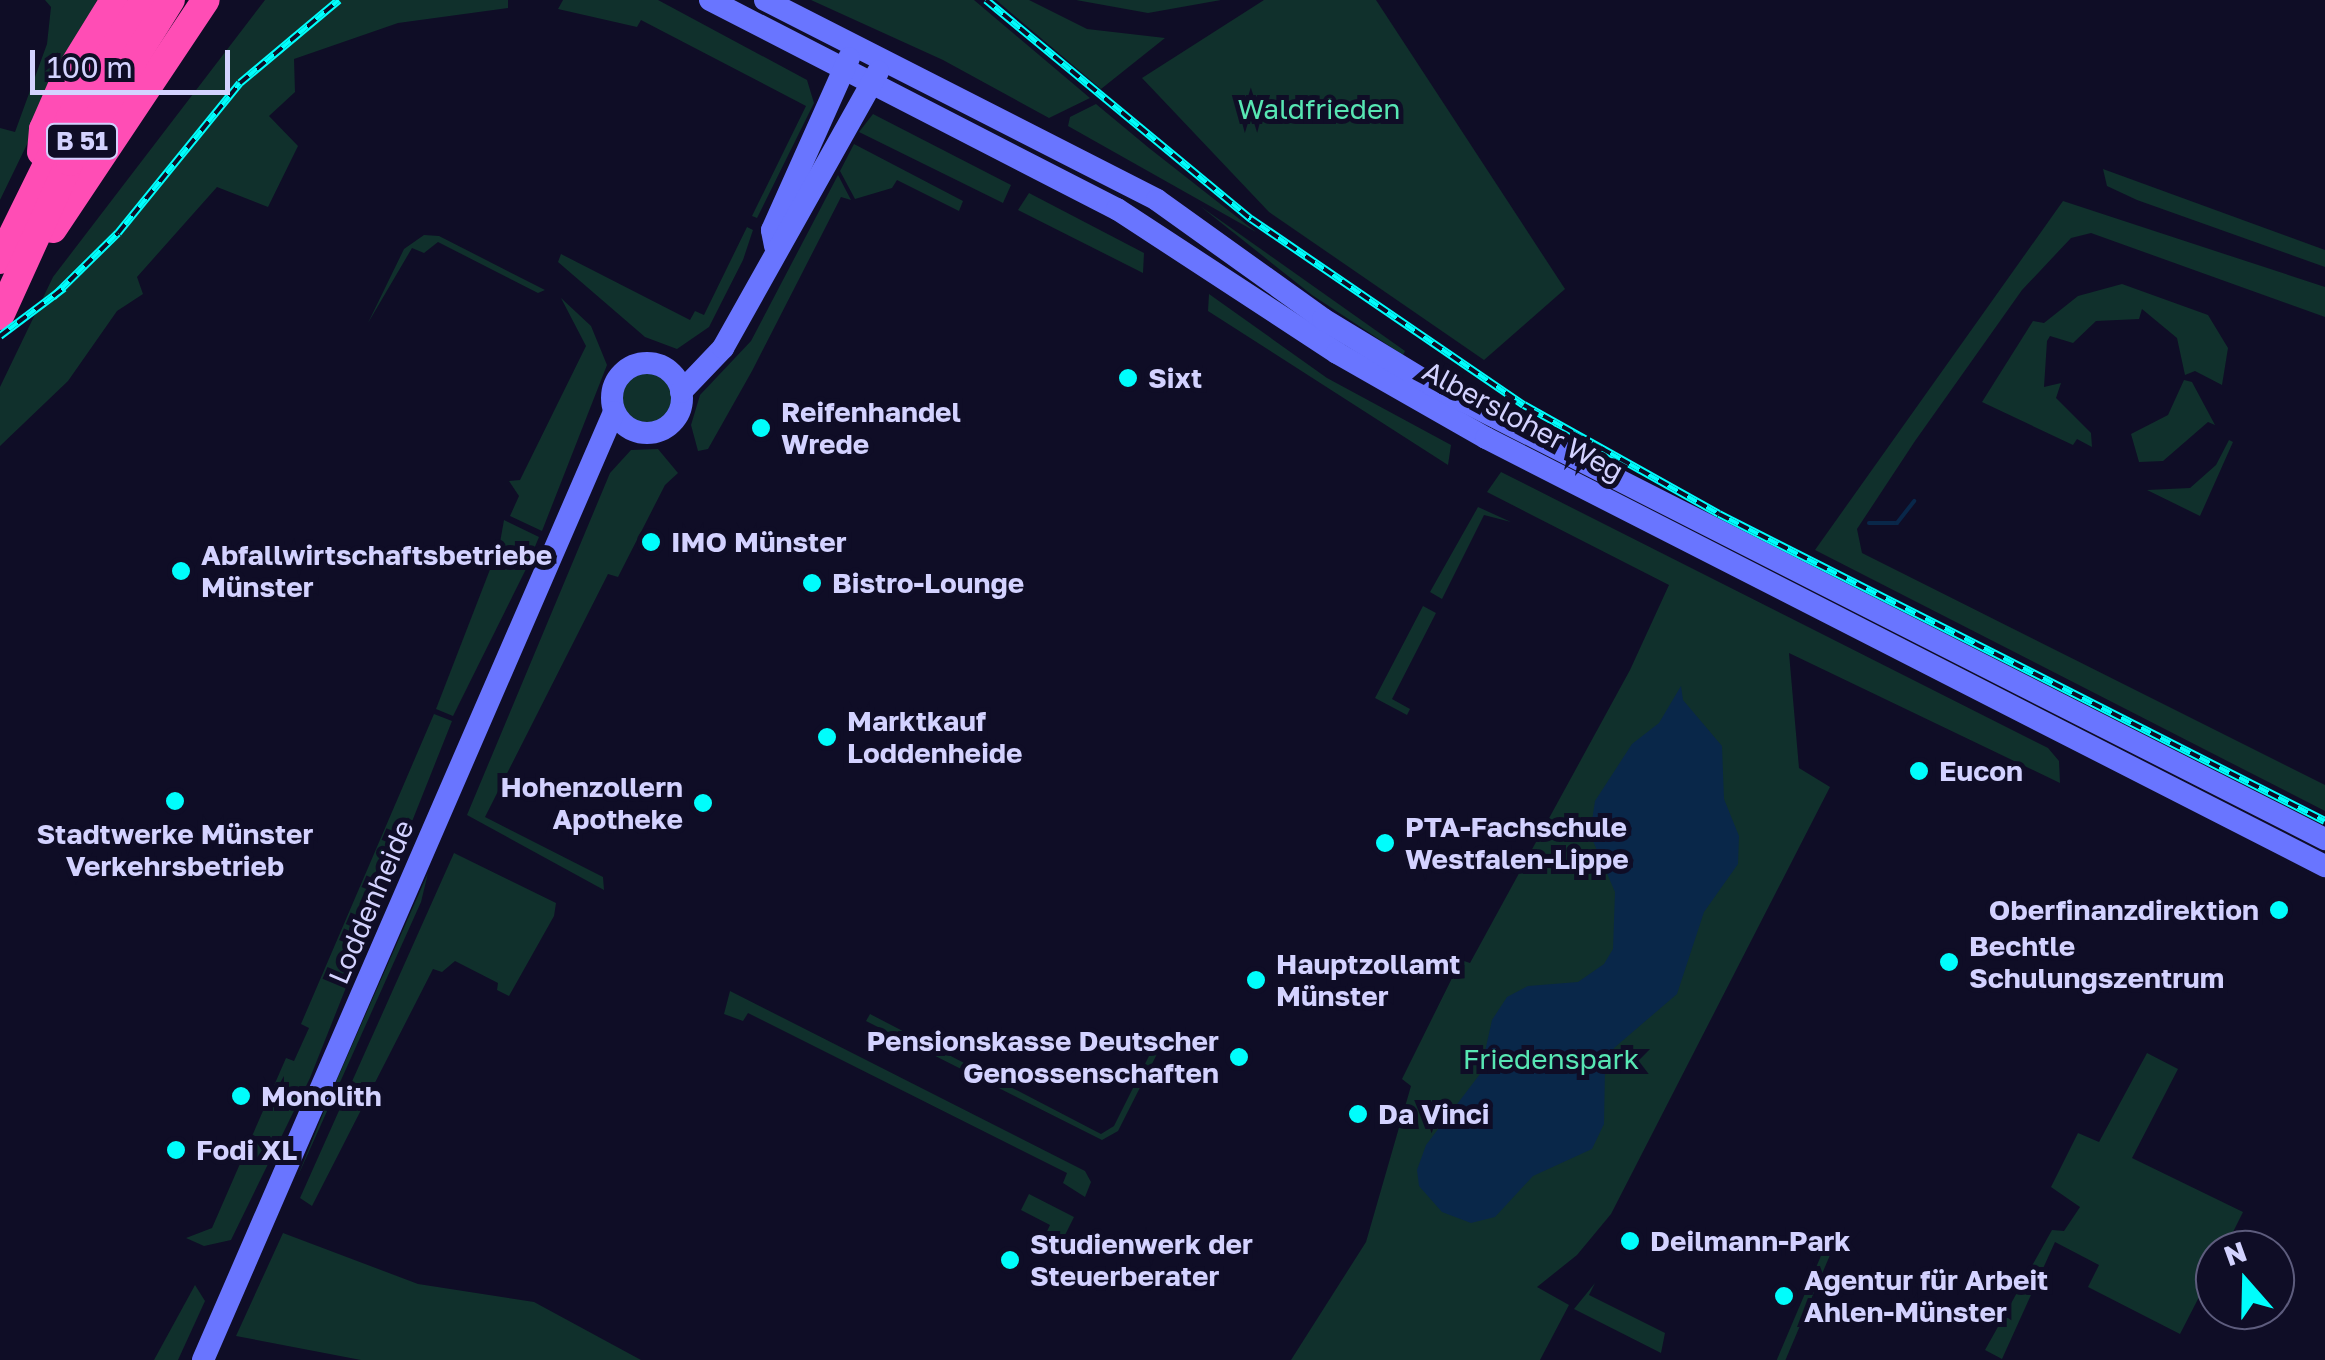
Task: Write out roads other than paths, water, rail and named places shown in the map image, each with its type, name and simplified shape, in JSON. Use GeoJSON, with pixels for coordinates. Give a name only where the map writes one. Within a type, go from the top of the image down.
{"type":"FeatureCollection","features":[{"type":"Feature","properties":{"kind":"highway","name":"B 51"},"geometry":{"type":"LineString","coordinates":[[39,174],[47,120],[114,0]]}},
{"type":"Feature","properties":{"kind":"highway","name":"B 51"},"geometry":{"type":"LineString","coordinates":[[0,260],[39,174],[144,0]]}},
{"type":"Feature","properties":{"kind":"highway","name":"B 51"},"geometry":{"type":"LineString","coordinates":[[5,304],[70,162],[171,0]]}},
{"type":"Feature","properties":{"kind":"highway","name":"B 51"},"geometry":{"type":"LineString","coordinates":[[5,304],[206,0]]}},
{"type":"Feature","properties":{"kind":"main road","name":"Albersloher Weg"},"geometry":{"type":"LineString","coordinates":[[710,0],[1178,244],[1336,353],[1486,438],[2325,866]]}},
{"type":"Feature","properties":{"kind":"main road","name":"Albersloher Weg"},"geometry":{"type":"LineString","coordinates":[[765,0],[1194,222],[1314,313],[1432,385],[2325,840]]}},
{"type":"Feature","properties":{"kind":"main road"},"geometry":{"type":"LineString","coordinates":[[622,420],[664,428],[677,415],[681,392],[723,348],[725,334],[774,238],[854,46]]}},
{"type":"Feature","properties":{"kind":"main road"},"geometry":{"type":"LineString","coordinates":[[774,238],[885,61]]}},
{"type":"Feature","properties":{"kind":"main road"},"geometry":{"type":"LineString","coordinates":[[681,392],[667,369],[684,367],[725,334]]}},
{"type":"Feature","properties":{"kind":"main road","name":"Loddenheide"},"geometry":{"type":"LineString","coordinates":[[203,1360],[592,467],[622,420],[612,391],[624,370],[645,362],[667,369]]}},
{"type":"Feature","properties":{"kind":"water"},"geometry":{"type":"Polygon","coordinates":[[[1681,686],[1683,700],[1722,746],[1724,799],[1739,836],[1738,864],[1704,912],[1677,994],[1614,1048],[1605,1068],[1604,1124],[1592,1149],[1533,1176],[1495,1217],[1471,1223],[1442,1212],[1419,1186],[1417,1170],[1426,1145],[1480,1074],[1492,1020],[1507,997],[1528,986],[1578,982],[1604,964],[1613,949],[1615,892],[1590,834],[1595,801],[1632,744],[1659,723],[1681,686]]]}},
{"type":"Feature","properties":{"kind":"waterway"},"geometry":{"type":"LineString","coordinates":[[1869,523],[1897,523],[1914,501]]}},
{"type":"Feature","properties":{"kind":"railway"},"geometry":{"type":"LineString","coordinates":[[53,297],[118,233],[240,83],[339,0]]}},
{"type":"Feature","properties":{"kind":"railway"},"geometry":{"type":"LineString","coordinates":[[986,0],[1251,219],[1524,405],[1719,514],[2325,821]]}},
{"type":"Feature","properties":{"kind":"railway"},"geometry":{"type":"LineString","coordinates":[[0,336],[64,288]]}},
{"type":"Feature","properties":{"kind":"place","name":"Sixt"},"geometry":{"type":"Point","coordinates":[1128,378]}},
{"type":"Feature","properties":{"kind":"place","name":"Reifenhandel Wrede"},"geometry":{"type":"Point","coordinates":[761,428]}},
{"type":"Feature","properties":{"kind":"place","name":"IMO Münster"},"geometry":{"type":"Point","coordinates":[651,542]}},
{"type":"Feature","properties":{"kind":"place","name":"Abfallwirtschaftsbetriebe Münster"},"geometry":{"type":"Point","coordinates":[181,571]}},
{"type":"Feature","properties":{"kind":"place","name":"Bistro-Lounge"},"geometry":{"type":"Point","coordinates":[812,583]}},
{"type":"Feature","properties":{"kind":"place","name":"Marktkauf Loddenheide"},"geometry":{"type":"Point","coordinates":[827,737]}},
{"type":"Feature","properties":{"kind":"place","name":"Eucon"},"geometry":{"type":"Point","coordinates":[1919,771]}},
{"type":"Feature","properties":{"kind":"place","name":"Stadtwerke Münster Verkehrsbetrieb"},"geometry":{"type":"Point","coordinates":[175,801]}},
{"type":"Feature","properties":{"kind":"place","name":"Hohenzollern Apotheke"},"geometry":{"type":"Point","coordinates":[703,803]}},
{"type":"Feature","properties":{"kind":"place","name":"PTA-Fachschule Westfalen-Lippe"},"geometry":{"type":"Point","coordinates":[1385,843]}},
{"type":"Feature","properties":{"kind":"place","name":"Oberfinanzdirektion"},"geometry":{"type":"Point","coordinates":[2279,910]}},
{"type":"Feature","properties":{"kind":"place","name":"Bechtle Schulungszentrum"},"geometry":{"type":"Point","coordinates":[1949,962]}},
{"type":"Feature","properties":{"kind":"place","name":"Hauptzollamt Münster"},"geometry":{"type":"Point","coordinates":[1256,980]}},
{"type":"Feature","properties":{"kind":"place","name":"Pensionskasse Deutscher Genossenschaften"},"geometry":{"type":"Point","coordinates":[1239,1057]}},
{"type":"Feature","properties":{"kind":"place","name":"Monolith"},"geometry":{"type":"Point","coordinates":[241,1096]}},
{"type":"Feature","properties":{"kind":"place","name":"Da Vinci"},"geometry":{"type":"Point","coordinates":[1358,1114]}},
{"type":"Feature","properties":{"kind":"place","name":"Fodi XL"},"geometry":{"type":"Point","coordinates":[176,1150]}},
{"type":"Feature","properties":{"kind":"place","name":"Deilmann-Park"},"geometry":{"type":"Point","coordinates":[1630,1241]}},
{"type":"Feature","properties":{"kind":"place","name":"Studienwerk der Steuerberater"},"geometry":{"type":"Point","coordinates":[1010,1260]}},
{"type":"Feature","properties":{"kind":"place","name":"Agentur für Arbeit Ahlen-Münster"},"geometry":{"type":"Point","coordinates":[1784,1296]}},
{"type":"Feature","properties":{"kind":"park label","name":"Waldfrieden"},"geometry":{"type":"Point","coordinates":[1319,109]}},
{"type":"Feature","properties":{"kind":"park label","name":"Friedenspark"},"geometry":{"type":"Point","coordinates":[1551,1059]}}]}
